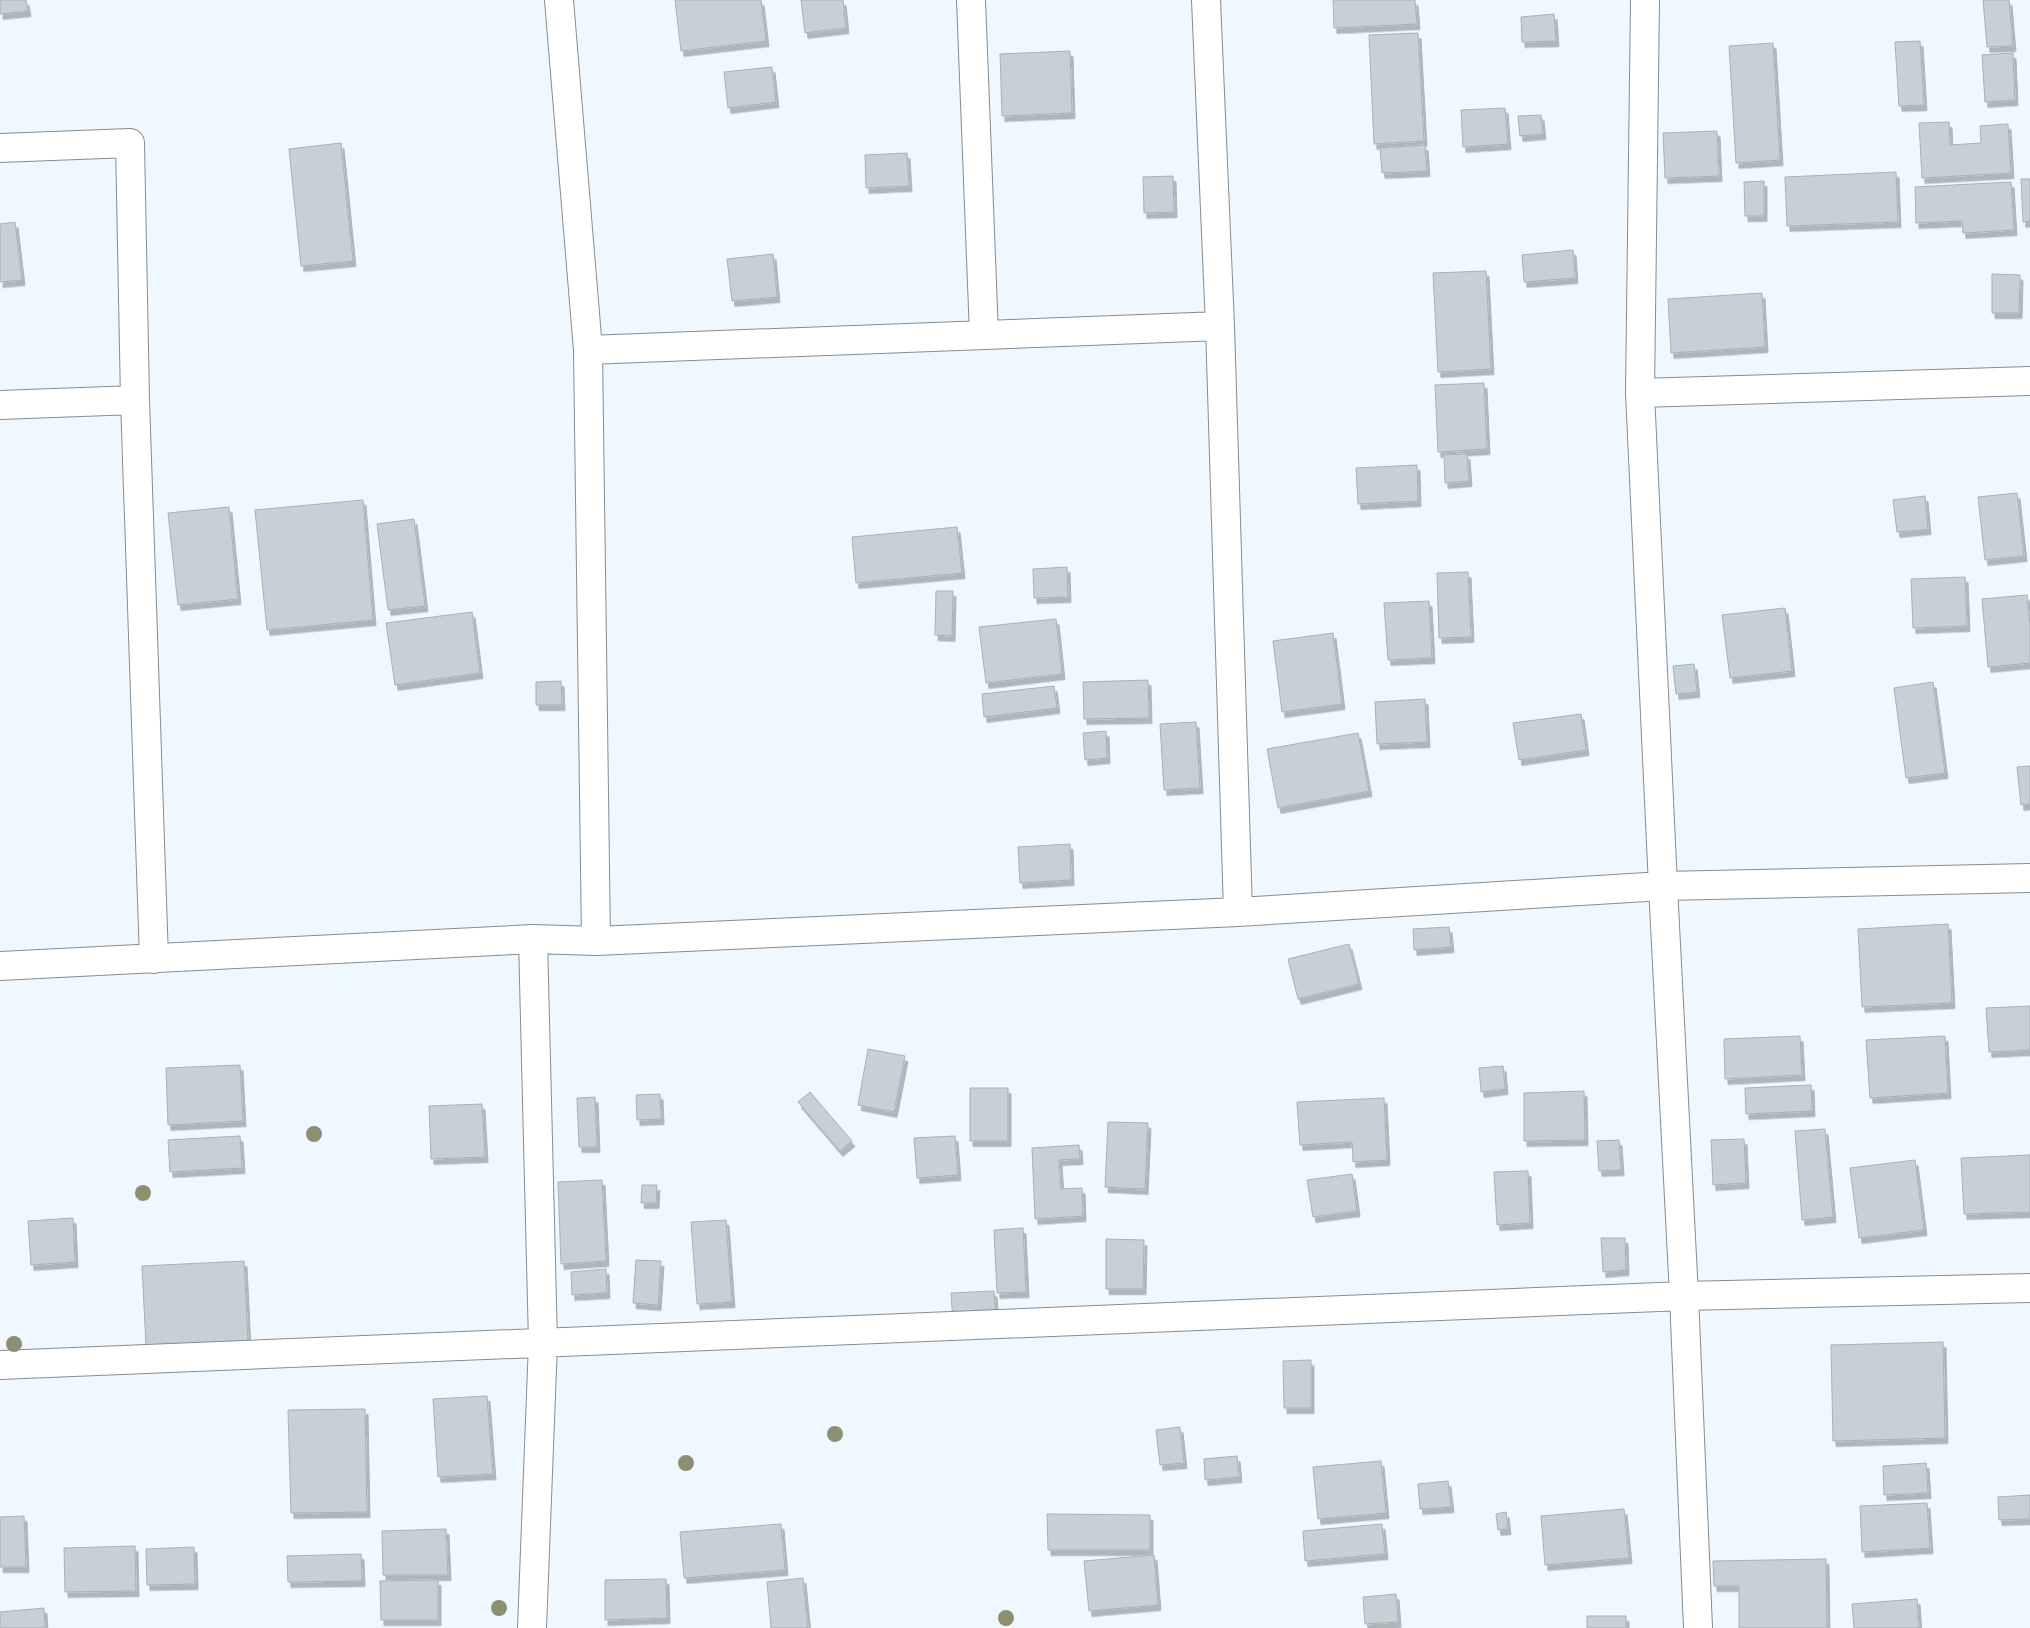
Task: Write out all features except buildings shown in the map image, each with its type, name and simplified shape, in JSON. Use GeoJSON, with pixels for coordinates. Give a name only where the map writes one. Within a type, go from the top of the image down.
{"type":"FeatureCollection","features":[{"type":"Feature","properties":{"kind":"street"},"geometry":{"type":"LineString","coordinates":[[558,0],[588,350],[596,940]]}},
{"type":"Feature","properties":{"kind":"street"},"geometry":{"type":"LineString","coordinates":[[971,0],[984,335]]}},
{"type":"Feature","properties":{"kind":"street"},"geometry":{"type":"LineString","coordinates":[[1206,0],[1220,326],[1238,912]]}},
{"type":"Feature","properties":{"kind":"street"},"geometry":{"type":"LineString","coordinates":[[1645,0],[1640,393],[1684,1296],[1698,1628]]}},
{"type":"Feature","properties":{"kind":"street"},"geometry":{"type":"LineString","coordinates":[[0,148],[130,143],[135,400],[154,959]]}},
{"type":"Feature","properties":{"kind":"street"},"geometry":{"type":"LineString","coordinates":[[588,350],[1220,326]]}},
{"type":"Feature","properties":{"kind":"street"},"geometry":{"type":"LineString","coordinates":[[1640,393],[2030,381]]}},
{"type":"Feature","properties":{"kind":"street"},"geometry":{"type":"LineString","coordinates":[[0,405],[135,400]]}},
{"type":"Feature","properties":{"kind":"street"},"geometry":{"type":"LineString","coordinates":[[0,966],[533,939],[596,940],[1238,912],[1663,886],[2030,878]]}},
{"type":"Feature","properties":{"kind":"street"},"geometry":{"type":"LineString","coordinates":[[532,1628],[542,1343],[533,939]]}},
{"type":"Feature","properties":{"kind":"street"},"geometry":{"type":"LineString","coordinates":[[0,1365],[1684,1296],[2030,1288]]}}]}
